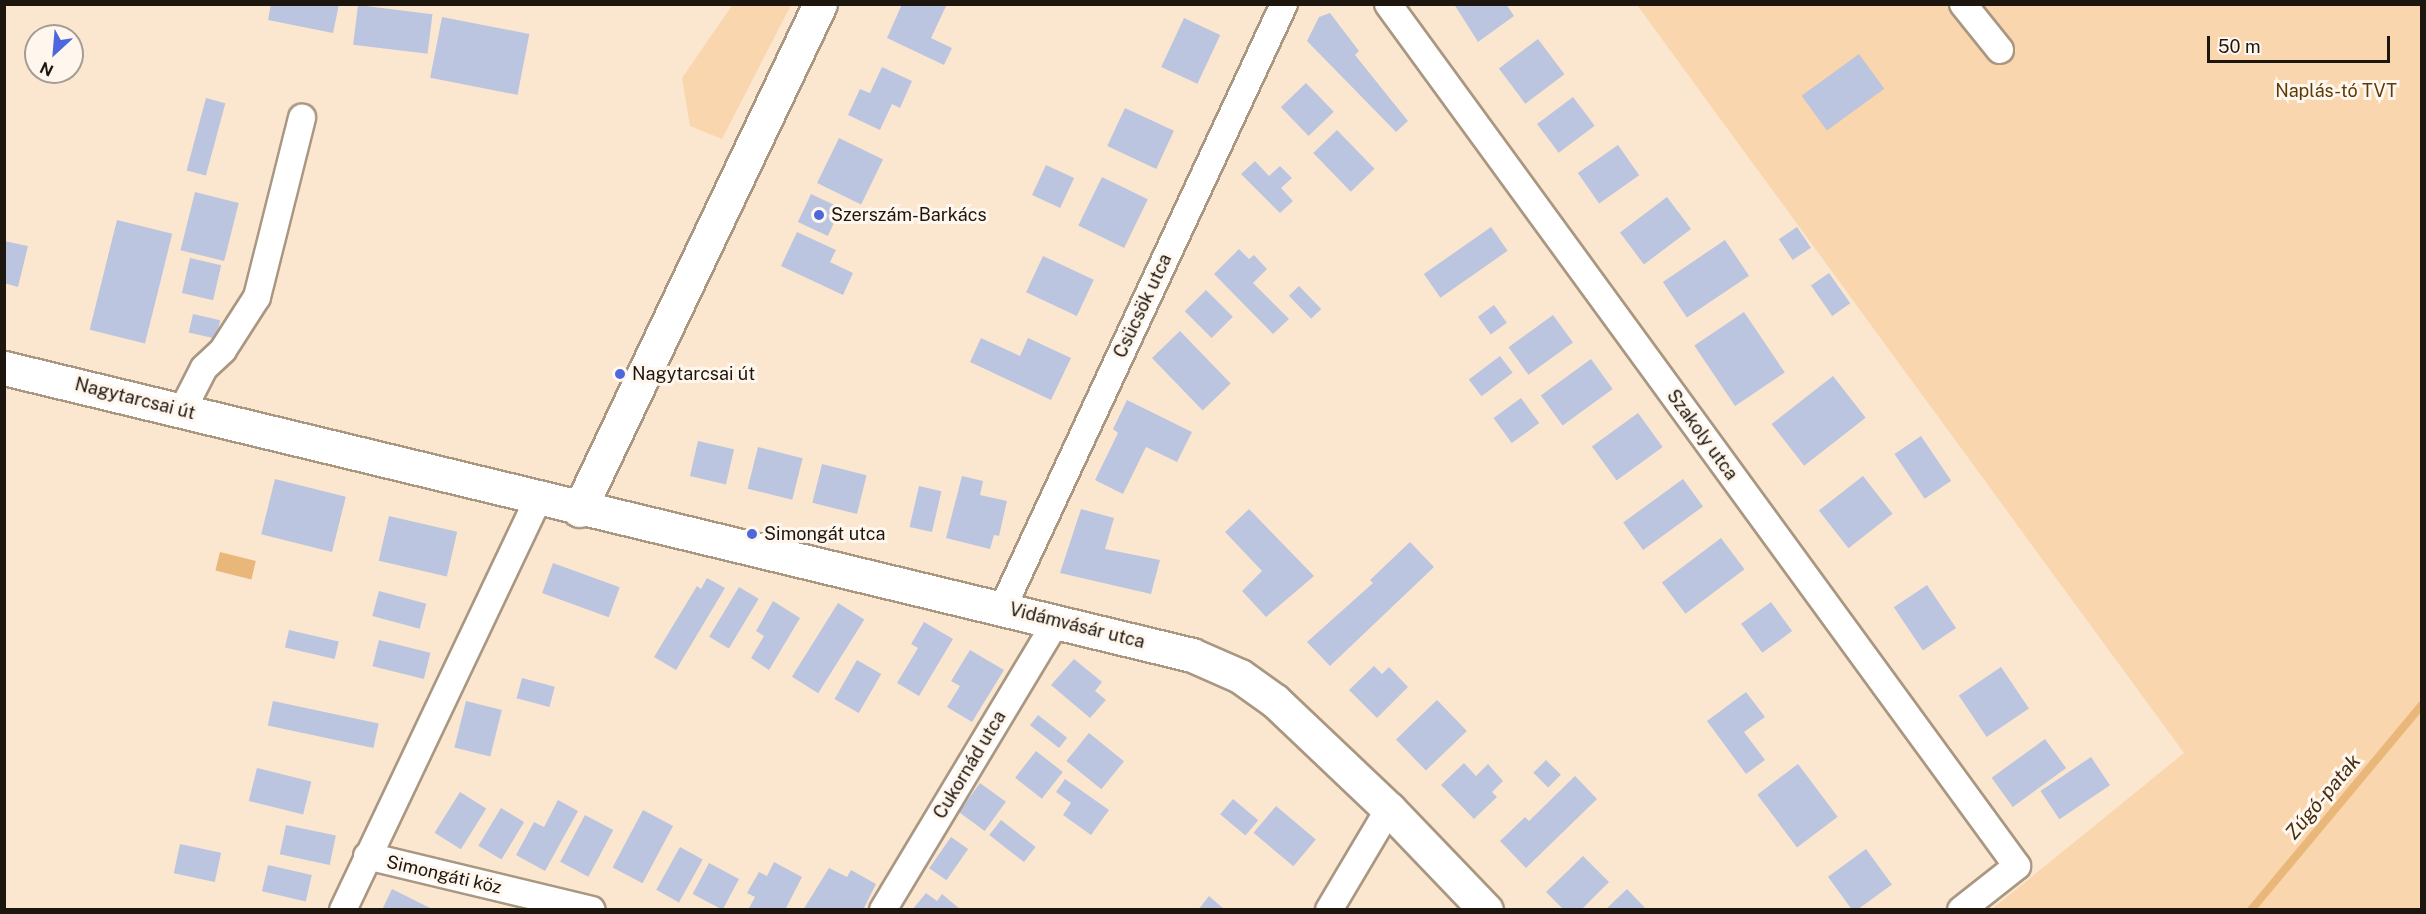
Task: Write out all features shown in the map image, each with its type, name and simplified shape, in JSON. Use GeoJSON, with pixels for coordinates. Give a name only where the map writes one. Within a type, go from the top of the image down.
{"type":"FeatureCollection","features":[{"type":"Feature","properties":{"kind":"main road"},"geometry":{"type":"LineString","coordinates":[[579,510],[820,4]]}},
{"type":"Feature","properties":{"kind":"main road","name":"Nagytarcsai út"},"geometry":{"type":"LineString","coordinates":[[4,368],[579,510]]}},
{"type":"Feature","properties":{"kind":"main road","name":"Vidámvásár utca"},"geometry":{"type":"LineString","coordinates":[[579,510],[1057,620],[1192,655],[1240,676],[1282,707],[1389,809],[1486,909]]}},
{"type":"Feature","properties":{"kind":"street","name":"Csücsök utca"},"geometry":{"type":"LineString","coordinates":[[1003,607],[1284,4]]}},
{"type":"Feature","properties":{"kind":"street","name":"Szakoly utca"},"geometry":{"type":"LineString","coordinates":[[1388,4],[2017,866],[1961,909]]}},
{"type":"Feature","properties":{"kind":"street"},"geometry":{"type":"LineString","coordinates":[[1963,4],[2000,50]]}},
{"type":"Feature","properties":{"kind":"street"},"geometry":{"type":"LineString","coordinates":[[182,411],[204,368],[223,350],[257,297],[302,118]]}},
{"type":"Feature","properties":{"kind":"street"},"geometry":{"type":"LineString","coordinates":[[343,909],[538,500]]}},
{"type":"Feature","properties":{"kind":"street","name":"Cukornád utca"},"geometry":{"type":"LineString","coordinates":[[883,909],[1057,620]]}},
{"type":"Feature","properties":{"kind":"street"},"geometry":{"type":"LineString","coordinates":[[1329,909],[1389,809]]}},
{"type":"Feature","properties":{"kind":"street","name":"Simongáti köz"},"geometry":{"type":"LineString","coordinates":[[367,856],[592,909]]}},
{"type":"Feature","properties":{"kind":"green space"},"geometry":{"type":"Polygon","coordinates":[[[733,4],[791,5],[722,139],[690,126],[682,78],[733,4]]]}},
{"type":"Feature","properties":{"kind":"green space","name":"Naplás-tó TVT"},"geometry":{"type":"Polygon","coordinates":[[[1637,5],[2421,5],[2421,909],[1992,909],[2184,753],[1637,5]]]}},
{"type":"Feature","properties":{"kind":"shaded area"},"geometry":{"type":"Polygon","coordinates":[[[220,552],[256,561],[251,579],[215,570],[220,552]]]}},
{"type":"Feature","properties":{"kind":"building"},"geometry":{"type":"Polygon","coordinates":[[[271,4],[339,4],[333,33],[268,20],[271,4]]]}},
{"type":"Feature","properties":{"kind":"building"},"geometry":{"type":"Polygon","coordinates":[[[902,4],[947,4],[931,38],[952,48],[944,65],[887,38],[902,4]]]}},
{"type":"Feature","properties":{"kind":"building"},"geometry":{"type":"Polygon","coordinates":[[[1454,4],[1506,4],[1514,16],[1478,42],[1454,4]]]}},
{"type":"Feature","properties":{"kind":"building"},"geometry":{"type":"Polygon","coordinates":[[[358,5],[432,14],[428,54],[353,45],[358,5]]]}},
{"type":"Feature","properties":{"kind":"building"},"geometry":{"type":"Polygon","coordinates":[[[1330,13],[1359,51],[1355,55],[1408,121],[1396,132],[1307,41],[1319,17],[1330,13]]]}},
{"type":"Feature","properties":{"kind":"building"},"geometry":{"type":"Polygon","coordinates":[[[442,17],[529,34],[518,95],[430,78],[442,17]]]}},
{"type":"Feature","properties":{"kind":"building"},"geometry":{"type":"Polygon","coordinates":[[[1184,18],[1220,35],[1197,84],[1161,67],[1184,18]]]}},
{"type":"Feature","properties":{"kind":"building"},"geometry":{"type":"Polygon","coordinates":[[[1538,39],[1564,74],[1525,104],[1499,68],[1538,39]]]}},
{"type":"Feature","properties":{"kind":"building"},"geometry":{"type":"Polygon","coordinates":[[[1859,54],[1884,89],[1827,131],[1802,96],[1859,54]]]}},
{"type":"Feature","properties":{"kind":"building"},"geometry":{"type":"Polygon","coordinates":[[[882,67],[912,81],[900,108],[892,104],[880,130],[848,115],[860,89],[870,93],[882,67]]]}},
{"type":"Feature","properties":{"kind":"building"},"geometry":{"type":"Polygon","coordinates":[[[1306,83],[1334,112],[1309,136],[1281,107],[1306,83]]]}},
{"type":"Feature","properties":{"kind":"building"},"geometry":{"type":"Polygon","coordinates":[[[1573,97],[1595,126],[1559,153],[1537,124],[1573,97]]]}},
{"type":"Feature","properties":{"kind":"building"},"geometry":{"type":"Polygon","coordinates":[[[206,98],[225,103],[206,176],[187,170],[206,98]]]}},
{"type":"Feature","properties":{"kind":"building"},"geometry":{"type":"Polygon","coordinates":[[[1125,108],[1174,131],[1156,169],[1107,146],[1125,108]]]}},
{"type":"Feature","properties":{"kind":"building"},"geometry":{"type":"Polygon","coordinates":[[[1337,130],[1375,169],[1351,192],[1313,153],[1337,130]]]}},
{"type":"Feature","properties":{"kind":"building"},"geometry":{"type":"Polygon","coordinates":[[[839,138],[883,159],[861,204],[817,183],[839,138]]]}},
{"type":"Feature","properties":{"kind":"building"},"geometry":{"type":"Polygon","coordinates":[[[1618,145],[1639,175],[1599,203],[1578,173],[1618,145]]]}},
{"type":"Feature","properties":{"kind":"building"},"geometry":{"type":"Polygon","coordinates":[[[1255,161],[1269,176],[1280,166],[1292,178],[1281,188],[1293,201],[1280,213],[1241,174],[1255,161]]]}},
{"type":"Feature","properties":{"kind":"building"},"geometry":{"type":"Polygon","coordinates":[[[1046,165],[1074,178],[1060,208],[1032,195],[1046,165]]]}},
{"type":"Feature","properties":{"kind":"building"},"geometry":{"type":"Polygon","coordinates":[[[1102,177],[1148,199],[1124,248],[1078,226],[1102,177]]]}},
{"type":"Feature","properties":{"kind":"building"},"geometry":{"type":"Polygon","coordinates":[[[195,192],[239,203],[224,261],[180,250],[195,192]]]}},
{"type":"Feature","properties":{"kind":"building","name":"Szerszám-Barkács"},"geometry":{"type":"Polygon","coordinates":[[[811,194],[841,208],[828,236],[798,222],[811,194]]]}},
{"type":"Feature","properties":{"kind":"building"},"geometry":{"type":"Polygon","coordinates":[[[1667,197],[1691,229],[1644,264],[1620,233],[1667,197]]]}},
{"type":"Feature","properties":{"kind":"building"},"geometry":{"type":"Polygon","coordinates":[[[117,220],[172,234],[145,343],[90,330],[117,220]]]}},
{"type":"Feature","properties":{"kind":"building"},"geometry":{"type":"Polygon","coordinates":[[[1491,227],[1508,251],[1440,298],[1424,274],[1491,227]]]}},
{"type":"Feature","properties":{"kind":"building"},"geometry":{"type":"Polygon","coordinates":[[[1797,227],[1811,248],[1793,260],[1779,239],[1797,227]]]}},
{"type":"Feature","properties":{"kind":"building"},"geometry":{"type":"Polygon","coordinates":[[[797,232],[836,250],[830,262],[853,273],[843,295],[781,266],[797,232]]]}},
{"type":"Feature","properties":{"kind":"building"},"geometry":{"type":"Polygon","coordinates":[[[1725,240],[1749,276],[1687,318],[1663,282],[1725,240]]]}},
{"type":"Feature","properties":{"kind":"building"},"geometry":{"type":"Polygon","coordinates":[[[4,241],[28,246],[18,287],[4,283],[4,241]]]}},
{"type":"Feature","properties":{"kind":"building"},"geometry":{"type":"Polygon","coordinates":[[[1239,249],[1249,259],[1254,255],[1267,269],[1253,283],[1289,319],[1273,334],[1214,274],[1239,249]]]}},
{"type":"Feature","properties":{"kind":"building"},"geometry":{"type":"Polygon","coordinates":[[[1043,256],[1094,280],[1077,316],[1026,292],[1043,256]]]}},
{"type":"Feature","properties":{"kind":"building"},"geometry":{"type":"Polygon","coordinates":[[[190,258],[221,265],[213,300],[182,293],[190,258]]]}},
{"type":"Feature","properties":{"kind":"building"},"geometry":{"type":"Polygon","coordinates":[[[1829,273],[1850,303],[1832,316],[1811,286],[1829,273]]]}},
{"type":"Feature","properties":{"kind":"building"},"geometry":{"type":"Polygon","coordinates":[[[1299,286],[1321,309],[1311,319],[1289,296],[1299,286]]]}},
{"type":"Feature","properties":{"kind":"building"},"geometry":{"type":"Polygon","coordinates":[[[1206,290],[1233,317],[1212,338],[1185,311],[1206,290]]]}},
{"type":"Feature","properties":{"kind":"building"},"geometry":{"type":"Polygon","coordinates":[[[1494,305],[1507,323],[1491,335],[1478,317],[1494,305]]]}},
{"type":"Feature","properties":{"kind":"building"},"geometry":{"type":"Polygon","coordinates":[[[1744,312],[1785,373],[1735,406],[1694,346],[1744,312]]]}},
{"type":"Feature","properties":{"kind":"building"},"geometry":{"type":"Polygon","coordinates":[[[193,314],[220,320],[216,339],[189,333],[193,314]]]}},
{"type":"Feature","properties":{"kind":"building"},"geometry":{"type":"Polygon","coordinates":[[[1553,315],[1573,343],[1528,375],[1509,347],[1553,315]]]}},
{"type":"Feature","properties":{"kind":"building"},"geometry":{"type":"Polygon","coordinates":[[[1180,331],[1231,384],[1203,411],[1152,358],[1180,331]]]}},
{"type":"Feature","properties":{"kind":"building"},"geometry":{"type":"Polygon","coordinates":[[[981,338],[1020,356],[1028,338],[1071,358],[1051,400],[970,362],[981,338]]]}},
{"type":"Feature","properties":{"kind":"building"},"geometry":{"type":"Polygon","coordinates":[[[1500,356],[1513,373],[1481,396],[1469,379],[1500,356]]]}},
{"type":"Feature","properties":{"kind":"building"},"geometry":{"type":"Polygon","coordinates":[[[1591,359],[1613,389],[1563,425],[1541,395],[1591,359]]]}},
{"type":"Feature","properties":{"kind":"building"},"geometry":{"type":"Polygon","coordinates":[[[1833,376],[1866,418],[1804,466],[1772,424],[1833,376]]]}},
{"type":"Feature","properties":{"kind":"building"},"geometry":{"type":"Polygon","coordinates":[[[1521,398],[1539,423],[1512,443],[1493,418],[1521,398]]]}},
{"type":"Feature","properties":{"kind":"building"},"geometry":{"type":"Polygon","coordinates":[[[1127,400],[1192,432],[1177,462],[1146,447],[1123,494],[1095,480],[1118,433],[1113,429],[1127,400]]]}},
{"type":"Feature","properties":{"kind":"building"},"geometry":{"type":"Polygon","coordinates":[[[1638,413],[1663,447],[1617,480],[1592,447],[1638,413]]]}},
{"type":"Feature","properties":{"kind":"building"},"geometry":{"type":"Polygon","coordinates":[[[1921,436],[1951,481],[1925,499],[1894,454],[1921,436]]]}},
{"type":"Feature","properties":{"kind":"building"},"geometry":{"type":"Polygon","coordinates":[[[698,441],[734,449],[726,484],[690,476],[698,441]]]}},
{"type":"Feature","properties":{"kind":"building"},"geometry":{"type":"Polygon","coordinates":[[[758,447],[803,458],[792,500],[748,489],[758,447]]]}},
{"type":"Feature","properties":{"kind":"building"},"geometry":{"type":"Polygon","coordinates":[[[822,464],[867,475],[857,514],[812,503],[822,464]]]}},
{"type":"Feature","properties":{"kind":"building"},"geometry":{"type":"Polygon","coordinates":[[[962,476],[983,481],[980,495],[1007,501],[999,536],[994,535],[990,549],[946,538],[962,476]]]}},
{"type":"Feature","properties":{"kind":"building"},"geometry":{"type":"Polygon","coordinates":[[[1863,476],[1893,514],[1848,548],[1819,510],[1863,476]]]}},
{"type":"Feature","properties":{"kind":"building"},"geometry":{"type":"Polygon","coordinates":[[[275,479],[346,497],[332,552],[261,534],[275,479]]]}},
{"type":"Feature","properties":{"kind":"building"},"geometry":{"type":"Polygon","coordinates":[[[1683,479],[1703,507],[1643,550],[1623,522],[1683,479]]]}},
{"type":"Feature","properties":{"kind":"building"},"geometry":{"type":"Polygon","coordinates":[[[919,486],[941,491],[932,532],[910,527],[919,486]]]}},
{"type":"Feature","properties":{"kind":"building"},"geometry":{"type":"Polygon","coordinates":[[[1081,509],[1114,518],[1105,549],[1160,560],[1151,594],[1060,573],[1081,509]]]}},
{"type":"Feature","properties":{"kind":"building"},"geometry":{"type":"Polygon","coordinates":[[[1249,509],[1314,576],[1266,617],[1242,591],[1262,571],[1225,532],[1249,509]]]}},
{"type":"Feature","properties":{"kind":"building"},"geometry":{"type":"Polygon","coordinates":[[[389,516],[457,532],[447,577],[379,561],[389,516]]]}},
{"type":"Feature","properties":{"kind":"building"},"geometry":{"type":"Polygon","coordinates":[[[1721,538],[1744,569],[1685,614],[1662,583],[1721,538]]]}},
{"type":"Feature","properties":{"kind":"building"},"geometry":{"type":"Polygon","coordinates":[[[1410,542],[1434,567],[1330,666],[1307,642],[1373,583],[1370,580],[1410,542]]]}},
{"type":"Feature","properties":{"kind":"building"},"geometry":{"type":"Polygon","coordinates":[[[553,563],[620,587],[609,617],[542,593],[553,563]]]}},
{"type":"Feature","properties":{"kind":"building"},"geometry":{"type":"Polygon","coordinates":[[[707,578],[725,588],[676,670],[654,657],[697,586],[701,589],[707,578]]]}},
{"type":"Feature","properties":{"kind":"building"},"geometry":{"type":"Polygon","coordinates":[[[1927,585],[1956,628],[1923,650],[1894,607],[1927,585]]]}},
{"type":"Feature","properties":{"kind":"building"},"geometry":{"type":"Polygon","coordinates":[[[739,587],[759,599],[729,649],[709,637],[739,587]]]}},
{"type":"Feature","properties":{"kind":"building"},"geometry":{"type":"Polygon","coordinates":[[[379,591],[426,604],[420,629],[372,616],[379,591]]]}},
{"type":"Feature","properties":{"kind":"building"},"geometry":{"type":"Polygon","coordinates":[[[773,601],[800,618],[769,670],[751,658],[764,636],[756,631],[773,601]]]}},
{"type":"Feature","properties":{"kind":"building"},"geometry":{"type":"Polygon","coordinates":[[[1771,602],[1792,631],[1762,653],[1741,624],[1771,602]]]}},
{"type":"Feature","properties":{"kind":"building"},"geometry":{"type":"Polygon","coordinates":[[[838,603],[864,619],[818,693],[792,677],[838,603]]]}},
{"type":"Feature","properties":{"kind":"building"},"geometry":{"type":"Polygon","coordinates":[[[924,622],[953,639],[919,696],[897,683],[918,648],[911,644],[924,622]]]}},
{"type":"Feature","properties":{"kind":"building"},"geometry":{"type":"Polygon","coordinates":[[[289,630],[339,641],[335,659],[285,648],[289,630]]]}},
{"type":"Feature","properties":{"kind":"building"},"geometry":{"type":"Polygon","coordinates":[[[379,640],[430,653],[424,679],[372,666],[379,640]]]}},
{"type":"Feature","properties":{"kind":"building"},"geometry":{"type":"Polygon","coordinates":[[[970,650],[1004,670],[972,722],[947,707],[960,686],[951,681],[970,650]]]}},
{"type":"Feature","properties":{"kind":"building"},"geometry":{"type":"Polygon","coordinates":[[[1074,659],[1102,682],[1095,691],[1106,700],[1090,718],[1051,685],[1074,659]]]}},
{"type":"Feature","properties":{"kind":"building"},"geometry":{"type":"Polygon","coordinates":[[[857,660],[881,674],[859,713],[834,699],[857,660]]]}},
{"type":"Feature","properties":{"kind":"building"},"geometry":{"type":"Polygon","coordinates":[[[1374,666],[1382,674],[1389,667],[1408,687],[1377,718],[1349,690],[1374,666]]]}},
{"type":"Feature","properties":{"kind":"building"},"geometry":{"type":"Polygon","coordinates":[[[2001,667],[2029,708],[1987,737],[1959,696],[2001,667]]]}},
{"type":"Feature","properties":{"kind":"building"},"geometry":{"type":"Polygon","coordinates":[[[522,678],[555,687],[549,707],[517,698],[522,678]]]}},
{"type":"Feature","properties":{"kind":"building"},"geometry":{"type":"Polygon","coordinates":[[[1746,692],[1765,717],[1744,732],[1765,760],[1746,774],[1707,721],[1746,692]]]}},
{"type":"Feature","properties":{"kind":"building"},"geometry":{"type":"Polygon","coordinates":[[[1437,700],[1467,731],[1426,771],[1396,740],[1437,700]]]}},
{"type":"Feature","properties":{"kind":"building"},"geometry":{"type":"Polygon","coordinates":[[[273,701],[379,723],[373,748],[268,725],[273,701]]]}},
{"type":"Feature","properties":{"kind":"building"},"geometry":{"type":"Polygon","coordinates":[[[466,701],[502,710],[490,757],[454,748],[466,701]]]}},
{"type":"Feature","properties":{"kind":"building"},"geometry":{"type":"Polygon","coordinates":[[[1038,715],[1067,738],[1059,748],[1030,725],[1038,715]]]}},
{"type":"Feature","properties":{"kind":"building"},"geometry":{"type":"Polygon","coordinates":[[[1089,733],[1124,761],[1101,789],[1066,761],[1089,733]]]}},
{"type":"Feature","properties":{"kind":"building"},"geometry":{"type":"Polygon","coordinates":[[[2045,739],[2066,768],[2013,807],[1992,778],[2045,739]]]}},
{"type":"Feature","properties":{"kind":"building"},"geometry":{"type":"Polygon","coordinates":[[[1036,751],[1063,772],[1042,799],[1015,778],[1036,751]]]}},
{"type":"Feature","properties":{"kind":"building"},"geometry":{"type":"Polygon","coordinates":[[[2091,757],[2110,785],[2059,819],[2040,791],[2091,757]]]}},
{"type":"Feature","properties":{"kind":"building"},"geometry":{"type":"Polygon","coordinates":[[[1546,760],[1561,775],[1548,788],[1533,773],[1546,760]]]}},
{"type":"Feature","properties":{"kind":"building"},"geometry":{"type":"Polygon","coordinates":[[[1464,763],[1476,776],[1488,764],[1503,781],[1492,792],[1497,797],[1474,819],[1441,785],[1464,763]]]}},
{"type":"Feature","properties":{"kind":"building"},"geometry":{"type":"Polygon","coordinates":[[[1798,764],[1838,817],[1797,847],[1757,795],[1798,764]]]}},
{"type":"Feature","properties":{"kind":"building"},"geometry":{"type":"Polygon","coordinates":[[[257,768],[311,782],[303,815],[249,801],[257,768]]]}},
{"type":"Feature","properties":{"kind":"building"},"geometry":{"type":"Polygon","coordinates":[[[1575,776],[1597,799],[1526,868],[1500,841],[1525,817],[1529,821],[1575,776]]]}},
{"type":"Feature","properties":{"kind":"building"},"geometry":{"type":"Polygon","coordinates":[[[1065,779],[1109,810],[1091,835],[1063,815],[1071,803],[1056,792],[1065,779]]]}},
{"type":"Feature","properties":{"kind":"building"},"geometry":{"type":"Polygon","coordinates":[[[980,783],[1006,802],[985,831],[959,812],[980,783]]]}},
{"type":"Feature","properties":{"kind":"building"},"geometry":{"type":"Polygon","coordinates":[[[460,792],[486,808],[461,849],[435,833],[460,792]]]}},
{"type":"Feature","properties":{"kind":"building"},"geometry":{"type":"Polygon","coordinates":[[[1233,799],[1258,820],[1245,836],[1220,814],[1233,799]]]}},
{"type":"Feature","properties":{"kind":"building"},"geometry":{"type":"Polygon","coordinates":[[[558,800],[578,811],[545,871],[516,855],[534,822],[544,827],[558,800]]]}},
{"type":"Feature","properties":{"kind":"building"},"geometry":{"type":"Polygon","coordinates":[[[1276,806],[1316,839],[1293,866],[1254,833],[1276,806]]]}},
{"type":"Feature","properties":{"kind":"building"},"geometry":{"type":"Polygon","coordinates":[[[501,808],[524,822],[501,860],[478,846],[501,808]]]}},
{"type":"Feature","properties":{"kind":"building"},"geometry":{"type":"Polygon","coordinates":[[[643,810],[673,826],[643,883],[612,867],[643,810]]]}},
{"type":"Feature","properties":{"kind":"building"},"geometry":{"type":"Polygon","coordinates":[[[585,815],[613,830],[588,877],[560,862],[585,815]]]}},
{"type":"Feature","properties":{"kind":"building"},"geometry":{"type":"Polygon","coordinates":[[[1001,820],[1036,847],[1024,862],[989,835],[1001,820]]]}},
{"type":"Feature","properties":{"kind":"building"},"geometry":{"type":"Polygon","coordinates":[[[286,825],[336,836],[330,865],[280,854],[286,825]]]}},
{"type":"Feature","properties":{"kind":"building"},"geometry":{"type":"Polygon","coordinates":[[[951,837],[968,849],[946,880],[929,868],[951,837]]]}},
{"type":"Feature","properties":{"kind":"building"},"geometry":{"type":"Polygon","coordinates":[[[180,844],[221,853],[215,882],[174,873],[180,844]]]}},
{"type":"Feature","properties":{"kind":"building"},"geometry":{"type":"Polygon","coordinates":[[[680,847],[703,860],[679,902],[656,890],[680,847]]]}},
{"type":"Feature","properties":{"kind":"building"},"geometry":{"type":"Polygon","coordinates":[[[1866,849],[1892,885],[1857,910],[1852,910],[1828,877],[1866,849]]]}},
{"type":"Feature","properties":{"kind":"building"},"geometry":{"type":"Polygon","coordinates":[[[1583,856],[1609,882],[1581,910],[1564,910],[1546,892],[1583,856]]]}},
{"type":"Feature","properties":{"kind":"building"},"geometry":{"type":"Polygon","coordinates":[[[774,862],[802,877],[785,910],[748,910],[755,897],[747,893],[759,872],[767,876],[774,862]]]}},
{"type":"Feature","properties":{"kind":"building"},"geometry":{"type":"Polygon","coordinates":[[[709,863],[739,879],[723,910],[693,894],[709,863]]]}},
{"type":"Feature","properties":{"kind":"building"},"geometry":{"type":"Polygon","coordinates":[[[268,865],[312,875],[306,901],[262,891],[268,865]]]}},
{"type":"Feature","properties":{"kind":"building"},"geometry":{"type":"Polygon","coordinates":[[[829,868],[847,877],[851,870],[876,884],[863,910],[803,910],[829,868]]]}},
{"type":"Feature","properties":{"kind":"building"},"geometry":{"type":"Polygon","coordinates":[[[392,889],[434,910],[382,910],[392,889]]]}},
{"type":"Feature","properties":{"kind":"building"},"geometry":{"type":"Polygon","coordinates":[[[1627,889],[1647,910],[1605,910],[1627,889]]]}},
{"type":"Feature","properties":{"kind":"building"},"geometry":{"type":"Polygon","coordinates":[[[926,893],[937,901],[942,894],[961,910],[912,910],[926,893]]]}},
{"type":"Feature","properties":{"kind":"building"},"geometry":{"type":"Polygon","coordinates":[[[1209,896],[1225,910],[1198,910],[1209,896]]]}},
{"type":"Feature","properties":{"kind":"waterway","name":"Zúgó-patak"},"geometry":{"type":"LineString","coordinates":[[2251,910],[2422,705]]}},
{"type":"Feature","properties":{"kind":"place","name":"Szerszám-Barkács"},"geometry":{"type":"Point","coordinates":[819,215]}},
{"type":"Feature","properties":{"kind":"place","name":"Nagytarcsai út"},"geometry":{"type":"Point","coordinates":[620,374]}},
{"type":"Feature","properties":{"kind":"place","name":"Simongát utca"},"geometry":{"type":"Point","coordinates":[752,534]}}]}
